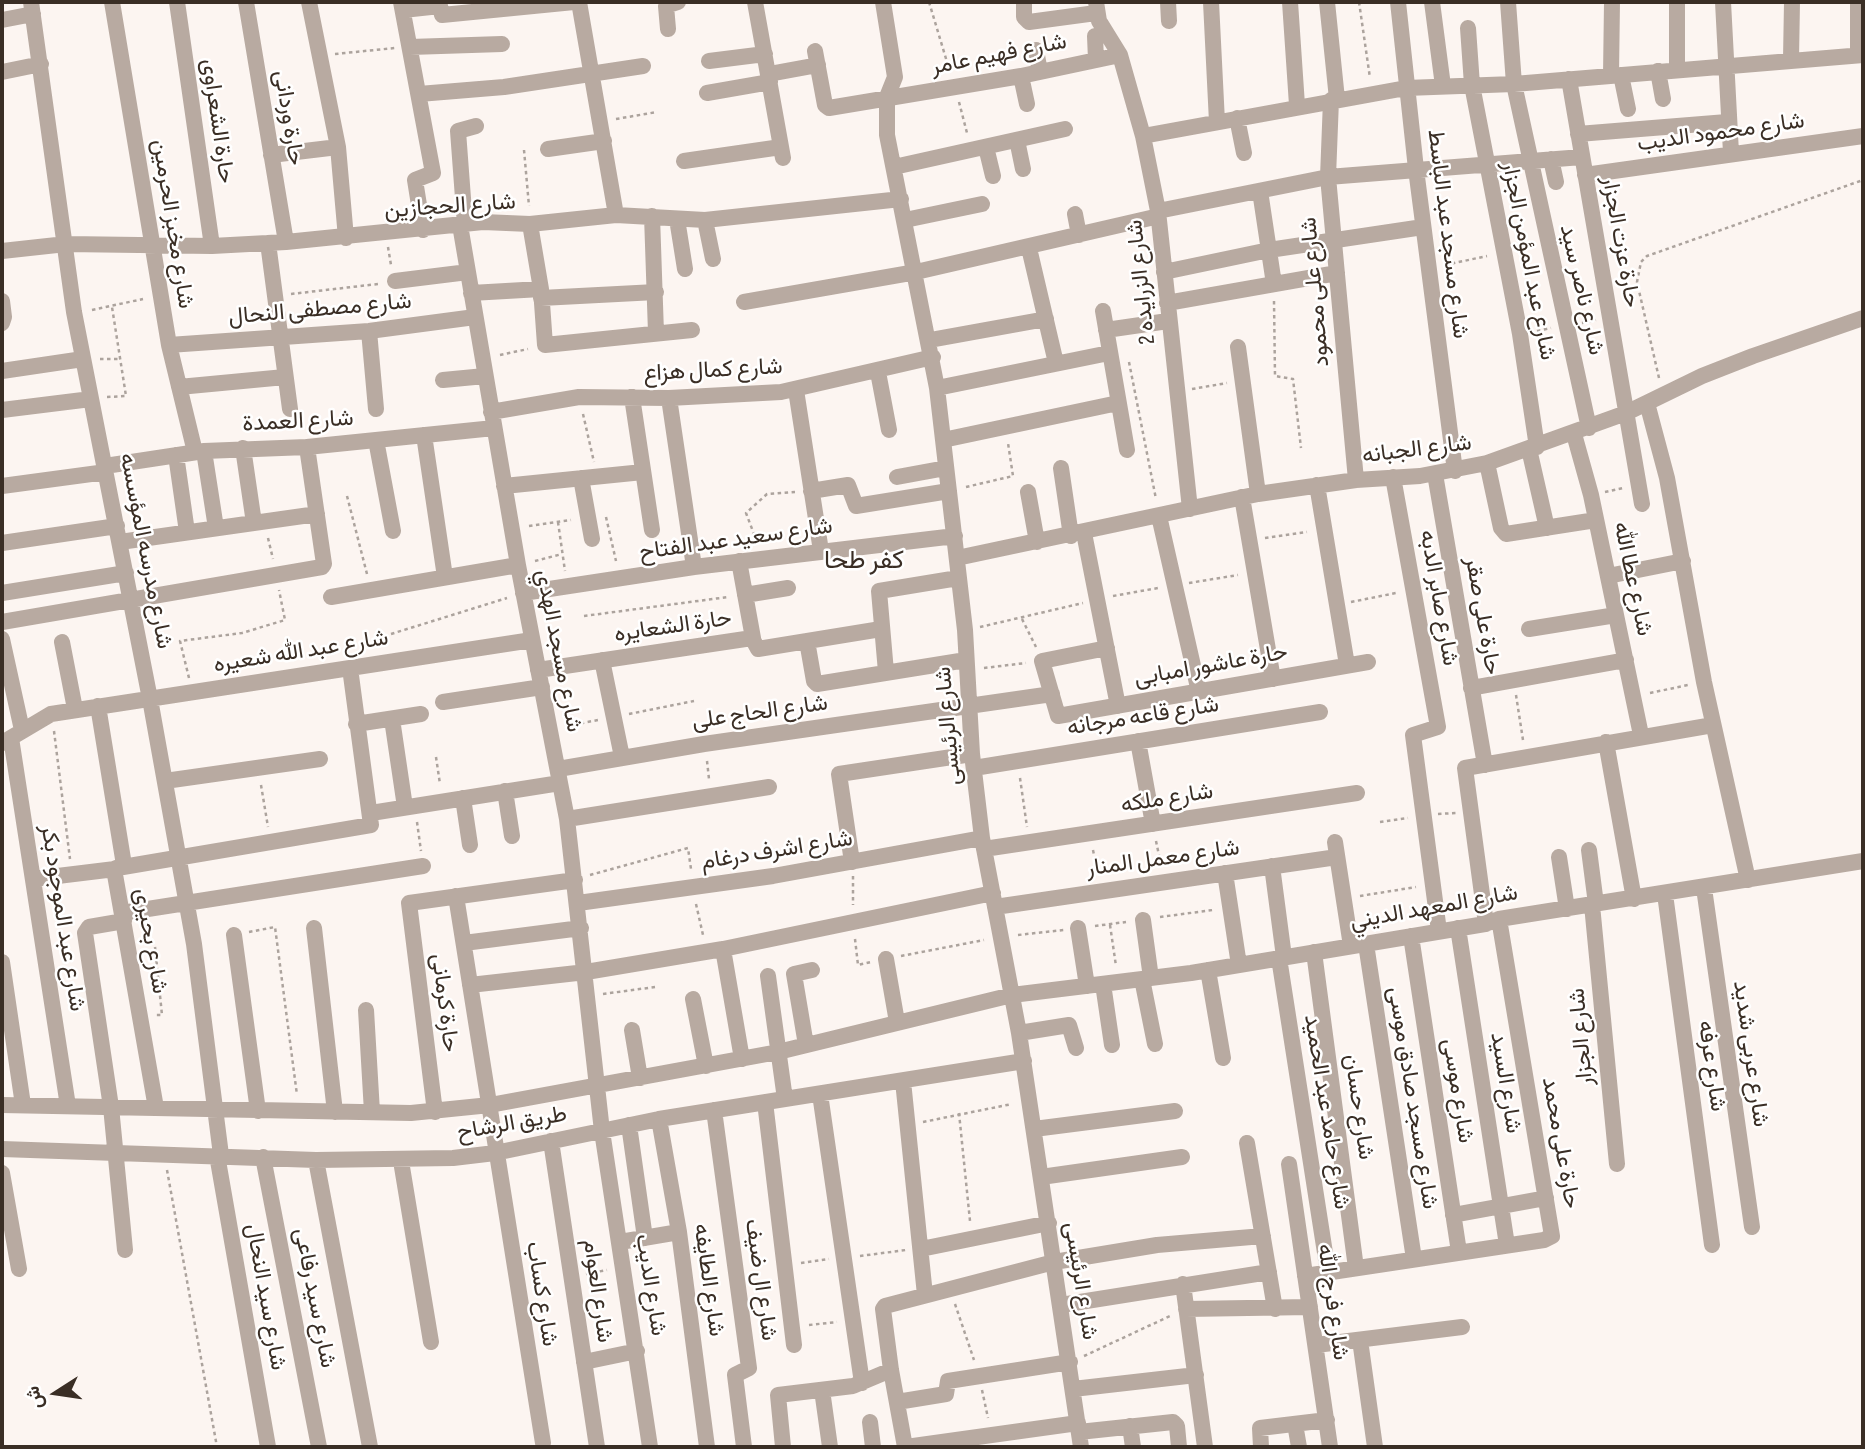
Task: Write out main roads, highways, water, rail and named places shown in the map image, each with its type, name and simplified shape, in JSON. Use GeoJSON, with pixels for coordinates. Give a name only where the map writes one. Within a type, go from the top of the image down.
{"type":"FeatureCollection","features":[{"type":"Feature","properties":{"kind":"district","name":"كفر طحا"},"geometry":{"type":"Point","coordinates":[864,561]}}]}
